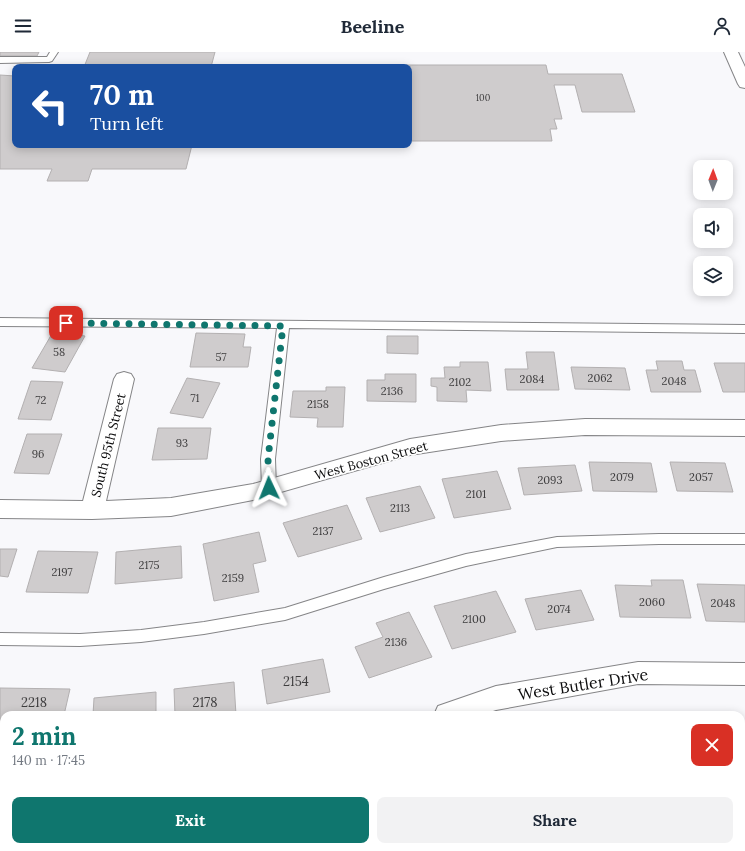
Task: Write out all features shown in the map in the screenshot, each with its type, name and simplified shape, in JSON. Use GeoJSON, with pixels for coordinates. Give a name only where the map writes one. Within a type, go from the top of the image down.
{"type":"FeatureCollection","features":[{"type":"Feature","properties":{"kind":"street"},"geometry":{"type":"LineString","coordinates":[[731,52],[745,84]]}},
{"type":"Feature","properties":{"kind":"street","name":"South 95th Street"},"geometry":{"type":"LineString","coordinates":[[92,510],[124,379]]}},
{"type":"Feature","properties":{"kind":"street","name":"West Boston Street"},"geometry":{"type":"LineString","coordinates":[[0,509],[92,510],[171,507],[269,488],[410,447],[501,433],[585,427],[745,428]]}},
{"type":"Feature","properties":{"kind":"street","name":"West Butler Drive"},"geometry":{"type":"LineString","coordinates":[[459,711],[496,698],[638,673],[745,674]]}},
{"type":"Feature","properties":{"kind":"lane"},"geometry":{"type":"LineString","coordinates":[[0,60],[49,59],[54,52]]}},
{"type":"Feature","properties":{"kind":"lane"},"geometry":{"type":"LineString","coordinates":[[1,326],[745,329]]}},
{"type":"Feature","properties":{"kind":"lane"},"geometry":{"type":"LineString","coordinates":[[269,488],[268,459],[283,326]]}},
{"type":"Feature","properties":{"kind":"lane"},"geometry":{"type":"LineString","coordinates":[[0,639],[80,640],[141,636],[204,628],[285,614],[384,583],[466,560],[557,542],[659,539],[745,539]]}},
{"type":"Feature","properties":{"kind":"building"},"geometry":{"type":"Polygon","coordinates":[[[0,52],[39,52],[37,56],[0,56],[0,52]]]}},
{"type":"Feature","properties":{"kind":"building"},"geometry":{"type":"Polygon","coordinates":[[[90,52],[215,52],[212,64],[85,64],[90,52]]]}},
{"type":"Feature","properties":{"kind":"building"},"geometry":{"type":"Polygon","coordinates":[[[412,65],[546,65],[548,74],[622,74],[635,112],[582,112],[575,85],[554,85],[562,119],[554,119],[557,129],[550,129],[552,141],[412,141],[412,65]]]}},
{"type":"Feature","properties":{"kind":"building"},"geometry":{"type":"Polygon","coordinates":[[[0,75],[12,76],[12,148],[191,148],[186,169],[92,169],[88,181],[47,181],[52,169],[0,169],[0,75]]]}},
{"type":"Feature","properties":{"kind":"building"},"geometry":{"type":"Polygon","coordinates":[[[53,332],[85,336],[65,372],[32,368],[53,332]]]}},
{"type":"Feature","properties":{"kind":"building"},"geometry":{"type":"Polygon","coordinates":[[[196,333],[245,334],[243,347],[251,347],[248,367],[190,367],[196,333]]]}},
{"type":"Feature","properties":{"kind":"building"},"geometry":{"type":"Polygon","coordinates":[[[387,336],[418,336],[418,354],[387,353],[387,336]]]}},
{"type":"Feature","properties":{"kind":"building"},"geometry":{"type":"Polygon","coordinates":[[[526,352],[554,352],[559,390],[507,390],[505,369],[528,369],[526,352]]]}},
{"type":"Feature","properties":{"kind":"building"},"geometry":{"type":"Polygon","coordinates":[[[656,361],[682,361],[684,370],[695,370],[701,392],[651,392],[646,370],[658,370],[656,361]]]}},
{"type":"Feature","properties":{"kind":"building"},"geometry":{"type":"Polygon","coordinates":[[[460,362],[488,362],[491,391],[466,390],[467,402],[437,401],[437,387],[431,386],[431,378],[445,378],[444,367],[460,367],[460,362]]]}},
{"type":"Feature","properties":{"kind":"building"},"geometry":{"type":"Polygon","coordinates":[[[714,363],[745,363],[745,392],[723,392],[714,363]]]}},
{"type":"Feature","properties":{"kind":"building"},"geometry":{"type":"Polygon","coordinates":[[[571,367],[625,368],[630,390],[575,389],[571,367]]]}},
{"type":"Feature","properties":{"kind":"building"},"geometry":{"type":"Polygon","coordinates":[[[385,374],[416,374],[416,402],[367,401],[367,380],[385,380],[385,374]]]}},
{"type":"Feature","properties":{"kind":"building"},"geometry":{"type":"Polygon","coordinates":[[[187,378],[220,383],[203,418],[170,413],[187,378]]]}},
{"type":"Feature","properties":{"kind":"building"},"geometry":{"type":"Polygon","coordinates":[[[31,381],[63,382],[51,420],[18,419],[31,381]]]}},
{"type":"Feature","properties":{"kind":"building"},"geometry":{"type":"Polygon","coordinates":[[[326,387],[345,387],[343,427],[317,427],[318,418],[290,417],[293,391],[326,391],[326,387]]]}},
{"type":"Feature","properties":{"kind":"building"},"geometry":{"type":"Polygon","coordinates":[[[158,428],[211,428],[207,459],[152,460],[158,428]]]}},
{"type":"Feature","properties":{"kind":"building"},"geometry":{"type":"Polygon","coordinates":[[[27,434],[62,434],[49,474],[14,473],[27,434]]]}},
{"type":"Feature","properties":{"kind":"building"},"geometry":{"type":"Polygon","coordinates":[[[589,462],[651,463],[657,492],[593,491],[589,462]]]}},
{"type":"Feature","properties":{"kind":"building"},"geometry":{"type":"Polygon","coordinates":[[[670,462],[725,463],[733,492],[677,491],[670,462]]]}},
{"type":"Feature","properties":{"kind":"building"},"geometry":{"type":"Polygon","coordinates":[[[575,465],[582,491],[524,495],[518,468],[575,465]]]}},
{"type":"Feature","properties":{"kind":"building"},"geometry":{"type":"Polygon","coordinates":[[[497,471],[511,509],[454,518],[442,479],[497,471]]]}},
{"type":"Feature","properties":{"kind":"building"},"geometry":{"type":"Polygon","coordinates":[[[420,486],[435,518],[380,532],[366,498],[420,486]]]}},
{"type":"Feature","properties":{"kind":"building"},"geometry":{"type":"Polygon","coordinates":[[[347,505],[362,539],[298,557],[283,523],[347,505]]]}},
{"type":"Feature","properties":{"kind":"building"},"geometry":{"type":"Polygon","coordinates":[[[259,532],[266,561],[253,564],[259,592],[214,601],[203,544],[259,532]]]}},
{"type":"Feature","properties":{"kind":"building"},"geometry":{"type":"Polygon","coordinates":[[[181,546],[182,578],[115,584],[116,552],[181,546]]]}},
{"type":"Feature","properties":{"kind":"building"},"geometry":{"type":"Polygon","coordinates":[[[0,549],[17,549],[8,577],[0,576],[0,549]]]}},
{"type":"Feature","properties":{"kind":"building"},"geometry":{"type":"Polygon","coordinates":[[[38,551],[98,552],[88,593],[26,592],[38,551]]]}},
{"type":"Feature","properties":{"kind":"building"},"geometry":{"type":"Polygon","coordinates":[[[651,580],[683,580],[691,618],[620,617],[615,585],[652,586],[651,580]]]}},
{"type":"Feature","properties":{"kind":"building"},"geometry":{"type":"Polygon","coordinates":[[[697,584],[745,585],[745,622],[706,621],[697,584]]]}},
{"type":"Feature","properties":{"kind":"building"},"geometry":{"type":"Polygon","coordinates":[[[581,590],[594,620],[536,630],[525,599],[581,590]]]}},
{"type":"Feature","properties":{"kind":"building"},"geometry":{"type":"Polygon","coordinates":[[[496,591],[516,632],[452,649],[434,606],[496,591]]]}},
{"type":"Feature","properties":{"kind":"building"},"geometry":{"type":"Polygon","coordinates":[[[409,612],[432,657],[369,678],[355,647],[383,637],[376,623],[409,612]]]}},
{"type":"Feature","properties":{"kind":"building"},"geometry":{"type":"Polygon","coordinates":[[[323,659],[330,692],[267,704],[262,670],[323,659]]]}},
{"type":"Feature","properties":{"kind":"building"},"geometry":{"type":"Polygon","coordinates":[[[234,682],[236,711],[175,711],[174,689],[234,682]]]}},
{"type":"Feature","properties":{"kind":"building"},"geometry":{"type":"Polygon","coordinates":[[[0,688],[70,689],[65,711],[0,711],[0,688]]]}},
{"type":"Feature","properties":{"kind":"building"},"geometry":{"type":"Polygon","coordinates":[[[156,692],[156,711],[93,711],[94,698],[156,692]]]}},
{"type":"Feature","properties":{"kind":"route"},"geometry":{"type":"LineString","coordinates":[[66,323],[283,326],[268,459],[269,488]]}}]}
